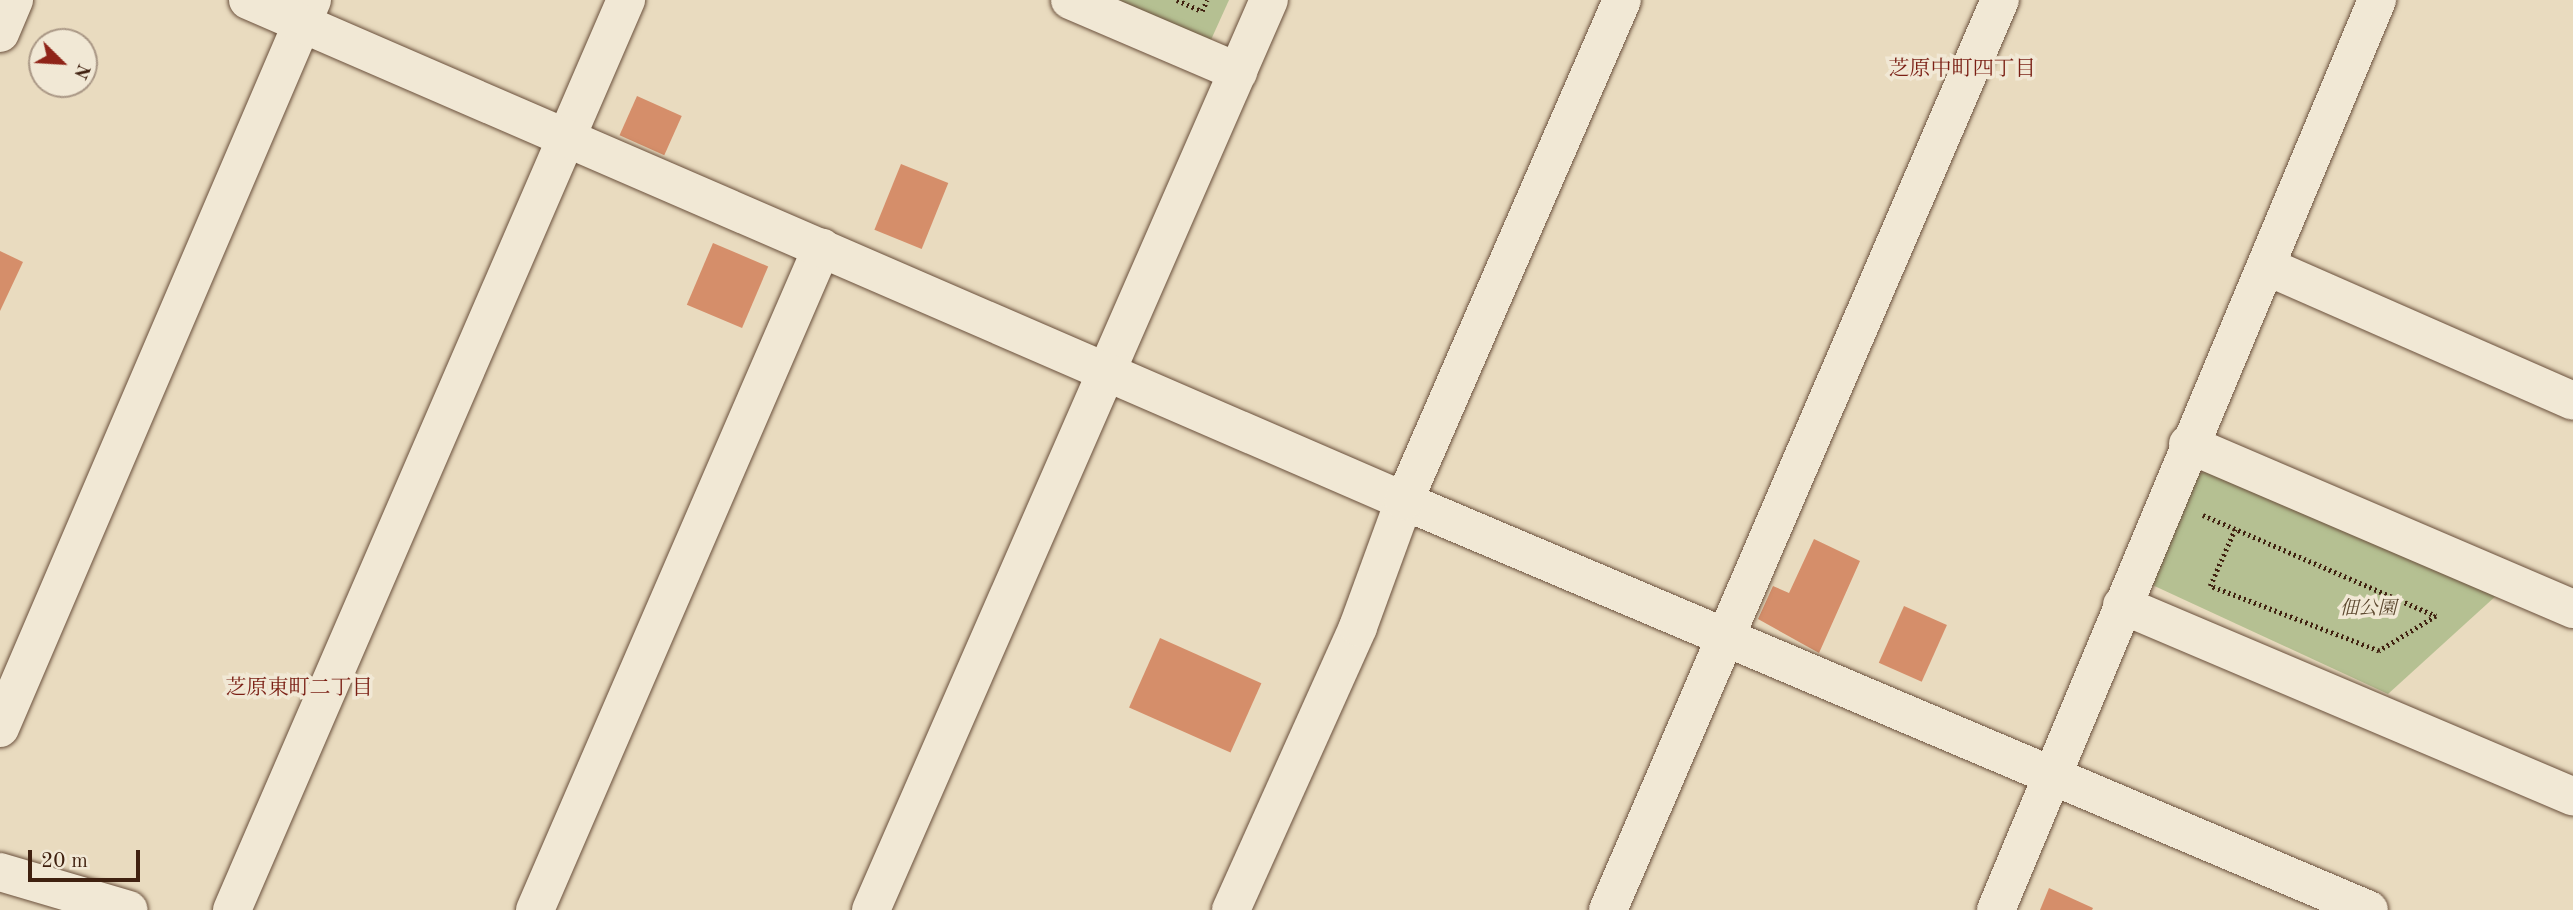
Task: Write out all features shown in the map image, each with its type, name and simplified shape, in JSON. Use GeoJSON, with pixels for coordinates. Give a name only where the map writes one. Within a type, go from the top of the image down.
{"type":"FeatureCollection","features":[{"type":"Feature","properties":{"kind":"street"},"geometry":{"type":"LineString","coordinates":[[0,33],[14,0]]}},
{"type":"Feature","properties":{"kind":"street"},"geometry":{"type":"LineString","coordinates":[[248,0],[307,12],[567,137],[1107,368],[1404,501],[1729,636],[2369,910]]}},
{"type":"Feature","properties":{"kind":"street"},"geometry":{"type":"LineString","coordinates":[[233,910],[626,0]]}},
{"type":"Feature","properties":{"kind":"street"},"geometry":{"type":"LineString","coordinates":[[1070,0],[1238,72]]}},
{"type":"Feature","properties":{"kind":"street"},"geometry":{"type":"LineString","coordinates":[[871,910],[1269,0]]}},
{"type":"Feature","properties":{"kind":"street"},"geometry":{"type":"LineString","coordinates":[[1231,910],[1358,628],[1404,501],[1622,0]]}},
{"type":"Feature","properties":{"kind":"street"},"geometry":{"type":"LineString","coordinates":[[1608,910],[1729,636],[2000,0]]}},
{"type":"Feature","properties":{"kind":"street"},"geometry":{"type":"LineString","coordinates":[[1996,910],[2055,776],[2188,444],[2377,0]]}},
{"type":"Feature","properties":{"kind":"street"},"geometry":{"type":"LineString","coordinates":[[0,728],[307,12]]}},
{"type":"Feature","properties":{"kind":"street"},"geometry":{"type":"LineString","coordinates":[[535,910],[822,247]]}},
{"type":"Feature","properties":{"kind":"street"},"geometry":{"type":"LineString","coordinates":[[2266,266],[2573,401]]}},
{"type":"Feature","properties":{"kind":"street"},"geometry":{"type":"LineString","coordinates":[[2188,444],[2573,609]]}},
{"type":"Feature","properties":{"kind":"street"},"geometry":{"type":"LineString","coordinates":[[2122,605],[2573,796]]}},
{"type":"Feature","properties":{"kind":"street"},"geometry":{"type":"LineString","coordinates":[[0,872],[129,910]]}},
{"type":"Feature","properties":{"kind":"path"},"geometry":{"type":"LineString","coordinates":[[1177,0],[1202,11],[1207,0]]}},
{"type":"Feature","properties":{"kind":"path"},"geometry":{"type":"LineString","coordinates":[[2167,499],[2435,616],[2379,651],[2210,586],[2235,529]]}},
{"type":"Feature","properties":{"kind":"green space"},"geometry":{"type":"Polygon","coordinates":[[[1112,0],[1229,0],[1210,42],[1112,0]]]}},
{"type":"Feature","properties":{"kind":"green space","name":"佃公園"},"geometry":{"type":"Polygon","coordinates":[[[2214,470],[2498,594],[2388,694],[2148,583],[2192,475],[2214,470]]]}},
{"type":"Feature","properties":{"kind":"building"},"geometry":{"type":"Polygon","coordinates":[[[637,96],[682,116],[664,155],[620,135],[637,96]]]}},
{"type":"Feature","properties":{"kind":"building"},"geometry":{"type":"Polygon","coordinates":[[[901,164],[948,183],[922,249],[874,230],[901,164]]]}},
{"type":"Feature","properties":{"kind":"building"},"geometry":{"type":"Polygon","coordinates":[[[713,243],[768,266],[742,328],[687,305],[713,243]]]}},
{"type":"Feature","properties":{"kind":"building"},"geometry":{"type":"Polygon","coordinates":[[[0,251],[23,262],[0,311],[0,251]]]}},
{"type":"Feature","properties":{"kind":"building"},"geometry":{"type":"Polygon","coordinates":[[[1814,539],[1860,561],[1819,653],[1758,619],[1773,586],[1789,593],[1814,539]]]}},
{"type":"Feature","properties":{"kind":"building"},"geometry":{"type":"Polygon","coordinates":[[[1904,606],[1947,625],[1922,682],[1879,663],[1904,606]]]}},
{"type":"Feature","properties":{"kind":"building"},"geometry":{"type":"Polygon","coordinates":[[[1160,638],[1261,683],[1230,753],[1129,707],[1160,638]]]}},
{"type":"Feature","properties":{"kind":"building"},"geometry":{"type":"Polygon","coordinates":[[[2049,888],[2093,908],[2040,910],[2049,888]]]}},
{"type":"Feature","properties":{"kind":"district","name":"芝原中町四丁目"},"geometry":{"type":"Point","coordinates":[1962,70]}},
{"type":"Feature","properties":{"kind":"district","name":"芝原東町二丁目"},"geometry":{"type":"Point","coordinates":[299,689]}}]}
